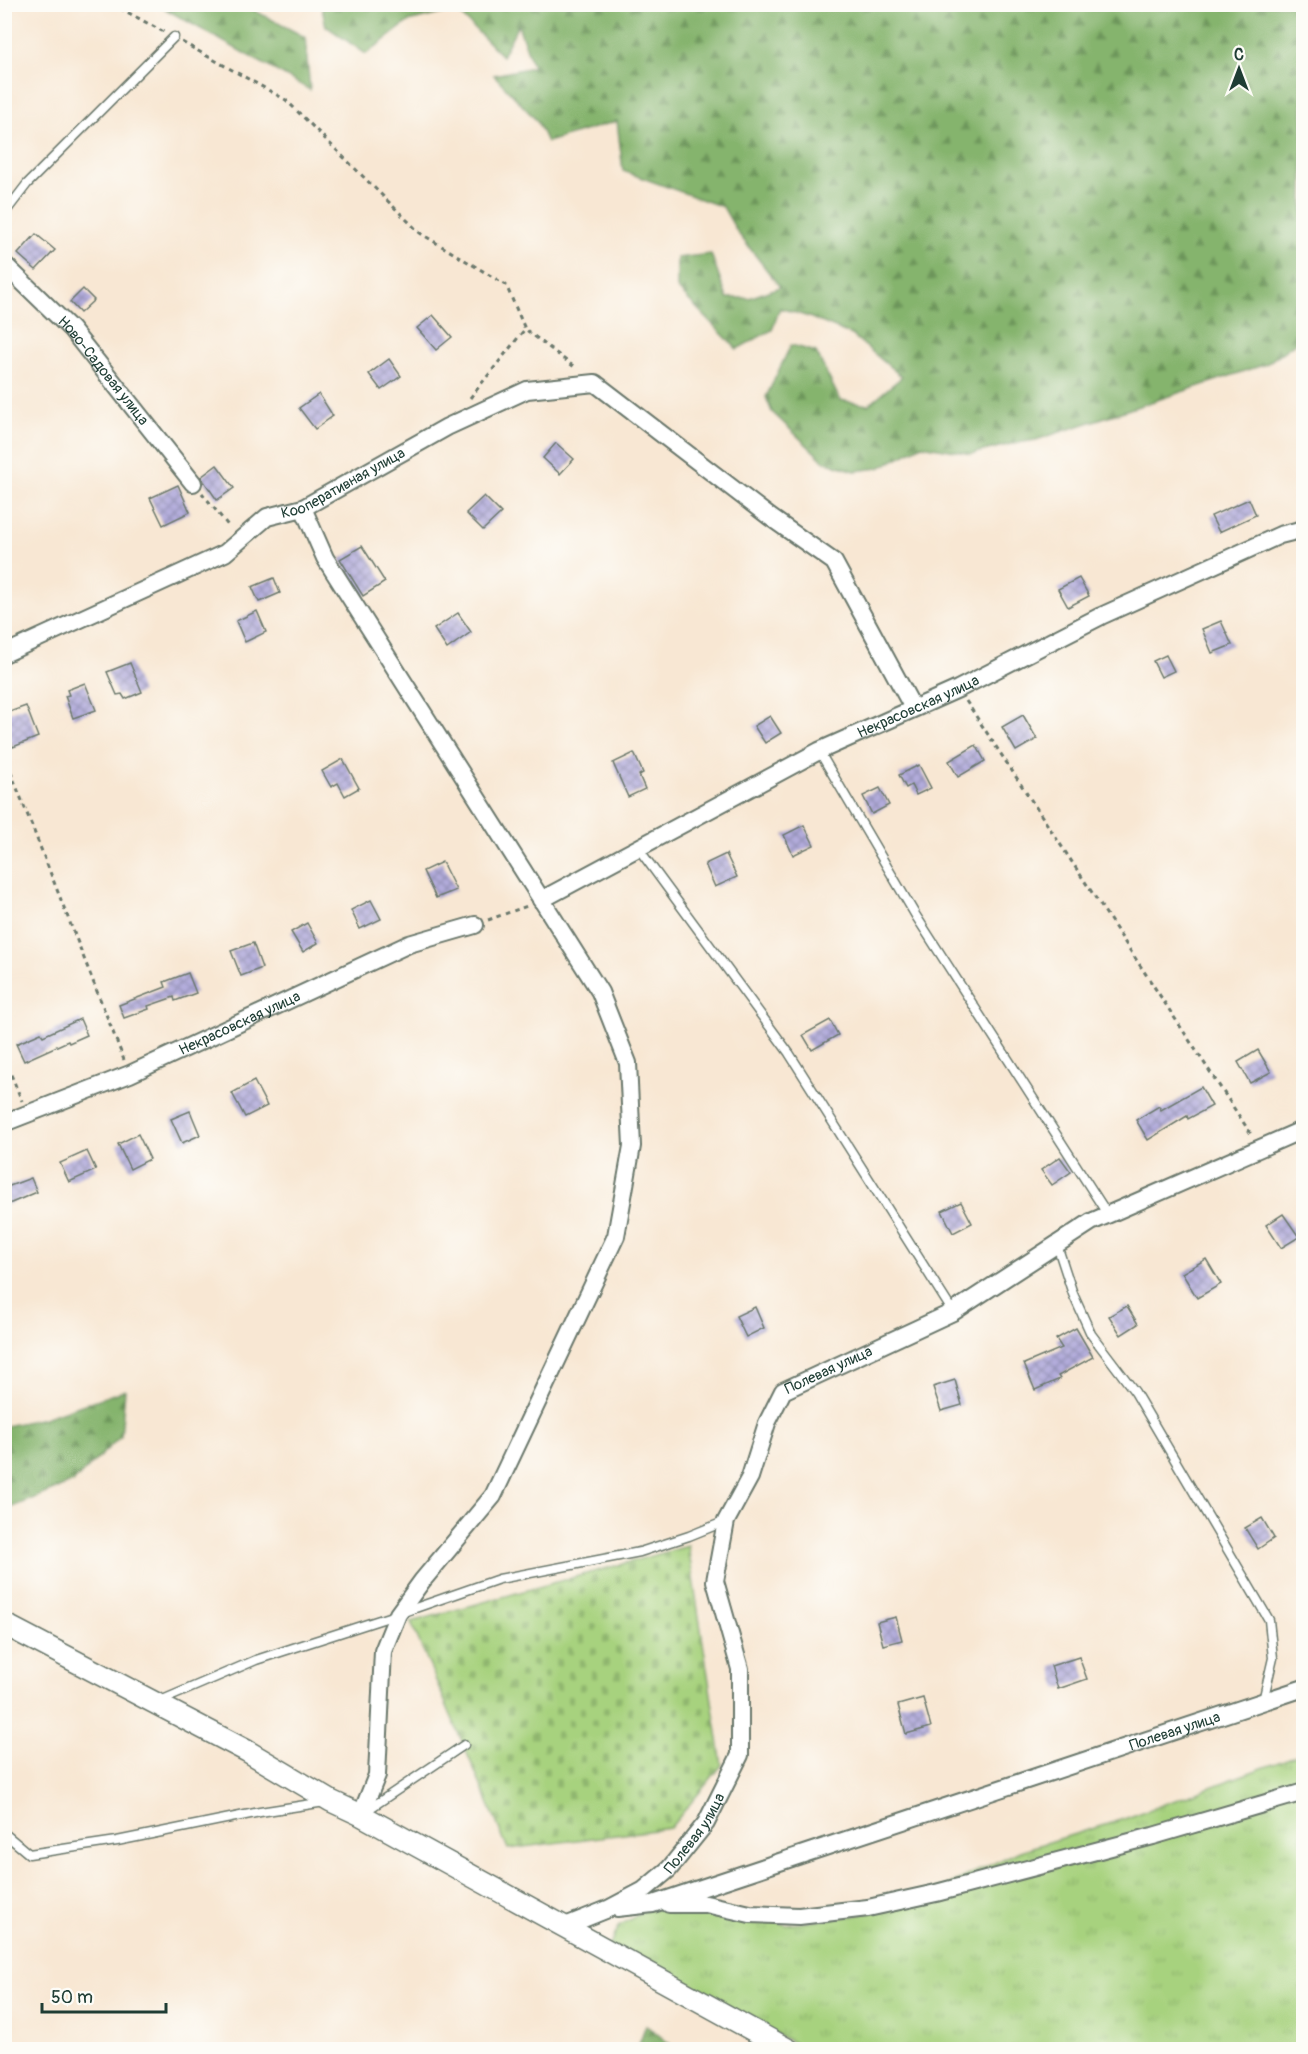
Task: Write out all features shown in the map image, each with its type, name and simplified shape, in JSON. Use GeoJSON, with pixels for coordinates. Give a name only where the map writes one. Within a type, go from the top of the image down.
{"type":"FeatureCollection","features":[{"type":"Feature","properties":{"kind":"street","name":"Ново-Садовая улица"},"geometry":{"type":"LineString","coordinates":[[4,264],[71,329],[194,483]]}},
{"type":"Feature","properties":{"kind":"street","name":"Кооперативная улица"},"geometry":{"type":"LineString","coordinates":[[4,654],[225,553],[267,517],[303,508],[447,427],[527,390],[595,383]]}},
{"type":"Feature","properties":{"kind":"street"},"geometry":{"type":"LineString","coordinates":[[595,383],[770,517],[834,562],[913,708]]}},
{"type":"Feature","properties":{"kind":"street"},"geometry":{"type":"LineString","coordinates":[[303,508],[325,558],[600,992],[628,1063],[632,1146],[616,1236],[493,1496],[422,1581],[399,1614],[383,1652],[377,1775],[360,1815]]}},
{"type":"Feature","properties":{"kind":"street","name":"Некрасовская улица"},"geometry":{"type":"LineString","coordinates":[[541,900],[819,751],[958,689],[1101,616],[1280,535],[1304,529]]}},
{"type":"Feature","properties":{"kind":"street","name":"Некрасовская улица"},"geometry":{"type":"LineString","coordinates":[[4,1123],[130,1074],[409,944],[475,925]]}},
{"type":"Feature","properties":{"kind":"street","name":"Полевая улица"},"geometry":{"type":"LineString","coordinates":[[563,1927],[608,1910],[644,1890],[669,1869],[706,1823],[740,1755],[740,1670],[715,1581],[726,1521],[750,1477],[767,1422],[783,1391],[953,1312],[1091,1222],[1304,1129]]}},
{"type":"Feature","properties":{"kind":"street"},"geometry":{"type":"LineString","coordinates":[[4,1624],[247,1751],[331,1801],[789,2049]]}},
{"type":"Feature","properties":{"kind":"street","name":"Полевая улица"},"geometry":{"type":"LineString","coordinates":[[608,1910],[653,1904],[1304,1688]]}},
{"type":"Feature","properties":{"kind":"street"},"geometry":{"type":"LineString","coordinates":[[653,1904],[706,1904],[750,1914],[799,1916],[868,1908],[936,1893],[1153,1836],[1304,1792]]}},
{"type":"Feature","properties":{"kind":"lane"},"geometry":{"type":"LineString","coordinates":[[4,214],[27,184],[174,37]]}},
{"type":"Feature","properties":{"kind":"lane"},"geometry":{"type":"LineString","coordinates":[[819,751],[916,916],[1108,1215]]}},
{"type":"Feature","properties":{"kind":"lane"},"geometry":{"type":"LineString","coordinates":[[638,848],[789,1053],[953,1312]]}},
{"type":"Feature","properties":{"kind":"lane"},"geometry":{"type":"LineString","coordinates":[[1057,1245],[1073,1294],[1091,1334],[1135,1392],[1269,1620],[1273,1658],[1263,1702]]}},
{"type":"Feature","properties":{"kind":"lane"},"geometry":{"type":"LineString","coordinates":[[155,1703],[256,1660],[499,1579],[640,1552],[726,1521]]}},
{"type":"Feature","properties":{"kind":"lane"},"geometry":{"type":"LineString","coordinates":[[360,1815],[464,1745]]}},
{"type":"Feature","properties":{"kind":"lane"},"geometry":{"type":"LineString","coordinates":[[4,1833],[29,1854],[117,1841],[260,1812],[331,1801]]}},
{"type":"Feature","properties":{"kind":"path"},"geometry":{"type":"LineString","coordinates":[[112,4],[286,100],[420,233],[506,285],[525,329],[595,383]]}},
{"type":"Feature","properties":{"kind":"path"},"geometry":{"type":"LineString","coordinates":[[468,400],[525,329]]}},
{"type":"Feature","properties":{"kind":"path"},"geometry":{"type":"LineString","coordinates":[[194,483],[240,541]]}},
{"type":"Feature","properties":{"kind":"path"},"geometry":{"type":"LineString","coordinates":[[958,689],[1260,1148]]}},
{"type":"Feature","properties":{"kind":"path"},"geometry":{"type":"LineString","coordinates":[[4,755],[130,1074]]}},
{"type":"Feature","properties":{"kind":"path"},"geometry":{"type":"LineString","coordinates":[[475,925],[541,900]]}},
{"type":"Feature","properties":{"kind":"path"},"geometry":{"type":"LineString","coordinates":[[4,1058],[28,1113]]}},
{"type":"Feature","properties":{"kind":"green space"},"geometry":{"type":"Polygon","coordinates":[[[158,5],[244,5],[305,37],[310,90],[158,5]]]}},
{"type":"Feature","properties":{"kind":"green space"},"geometry":{"type":"Polygon","coordinates":[[[321,5],[1303,5],[1303,337],[1266,364],[1036,440],[972,454],[922,445],[879,468],[855,471],[824,461],[772,412],[766,397],[791,345],[816,352],[840,400],[868,405],[902,377],[852,335],[780,308],[772,330],[737,349],[677,288],[677,258],[711,254],[727,298],[749,298],[780,287],[738,233],[723,207],[623,171],[617,121],[547,142],[537,121],[494,75],[533,67],[518,25],[502,56],[456,10],[408,22],[366,54],[326,26],[321,5]]]}},
{"type":"Feature","properties":{"kind":"green space"},"geometry":{"type":"Polygon","coordinates":[[[125,1390],[121,1436],[73,1482],[5,1510],[5,1426],[44,1418],[125,1390]]]}},
{"type":"Feature","properties":{"kind":"green space"},"geometry":{"type":"Polygon","coordinates":[[[688,1546],[722,1765],[670,1828],[508,1849],[411,1622],[688,1546]]]}},
{"type":"Feature","properties":{"kind":"green space"},"geometry":{"type":"Polygon","coordinates":[[[1303,1753],[1303,2049],[805,2049],[609,1946],[620,1925],[648,1909],[741,1911],[787,1925],[858,1915],[927,1895],[1020,1851],[1124,1819],[1303,1753]]]}},
{"type":"Feature","properties":{"kind":"green space"},"geometry":{"type":"Polygon","coordinates":[[[646,2025],[676,2049],[637,2049],[646,2025]]]}},
{"type":"Feature","properties":{"kind":"building"},"geometry":{"type":"Polygon","coordinates":[[[36,234],[55,250],[36,270],[18,254],[36,234]]]}},
{"type":"Feature","properties":{"kind":"building"},"geometry":{"type":"Polygon","coordinates":[[[83,289],[94,300],[80,313],[70,302],[83,289]]]}},
{"type":"Feature","properties":{"kind":"building"},"geometry":{"type":"Polygon","coordinates":[[[433,315],[452,337],[436,350],[417,328],[433,315]]]}},
{"type":"Feature","properties":{"kind":"building"},"geometry":{"type":"Polygon","coordinates":[[[389,359],[401,376],[381,390],[369,374],[389,359]]]}},
{"type":"Feature","properties":{"kind":"building"},"geometry":{"type":"Polygon","coordinates":[[[319,394],[333,416],[315,429],[299,408],[319,394]]]}},
{"type":"Feature","properties":{"kind":"building"},"geometry":{"type":"Polygon","coordinates":[[[556,443],[574,459],[560,474],[543,458],[556,443]]]}},
{"type":"Feature","properties":{"kind":"building"},"geometry":{"type":"Polygon","coordinates":[[[217,465],[234,488],[217,500],[201,477],[217,465]]]}},
{"type":"Feature","properties":{"kind":"building"},"geometry":{"type":"Polygon","coordinates":[[[178,485],[190,512],[163,525],[150,498],[178,485]]]}},
{"type":"Feature","properties":{"kind":"building"},"geometry":{"type":"Polygon","coordinates":[[[484,496],[501,513],[483,530],[466,513],[484,496]]]}},
{"type":"Feature","properties":{"kind":"building"},"geometry":{"type":"Polygon","coordinates":[[[1249,499],[1256,515],[1219,532],[1211,516],[1249,499]]]}},
{"type":"Feature","properties":{"kind":"building"},"geometry":{"type":"Polygon","coordinates":[[[362,546],[385,582],[363,596],[340,559],[362,546]]]}},
{"type":"Feature","properties":{"kind":"building"},"geometry":{"type":"Polygon","coordinates":[[[274,578],[280,593],[259,602],[252,587],[274,578]]]}},
{"type":"Feature","properties":{"kind":"building"},"geometry":{"type":"Polygon","coordinates":[[[1079,578],[1089,596],[1068,607],[1058,589],[1079,578]]]}},
{"type":"Feature","properties":{"kind":"building"},"geometry":{"type":"Polygon","coordinates":[[[257,611],[266,632],[245,642],[236,621],[257,611]]]}},
{"type":"Feature","properties":{"kind":"building"},"geometry":{"type":"Polygon","coordinates":[[[458,613],[471,632],[447,649],[434,629],[458,613]]]}},
{"type":"Feature","properties":{"kind":"building"},"geometry":{"type":"Polygon","coordinates":[[[1221,621],[1232,645],[1212,653],[1202,629],[1221,621]]]}},
{"type":"Feature","properties":{"kind":"building"},"geometry":{"type":"Polygon","coordinates":[[[1166,655],[1174,671],[1161,677],[1153,661],[1166,655]]]}},
{"type":"Feature","properties":{"kind":"building"},"geometry":{"type":"Polygon","coordinates":[[[130,663],[142,692],[125,699],[122,694],[117,695],[107,672],[130,663]]]}},
{"type":"Feature","properties":{"kind":"building"},"geometry":{"type":"Polygon","coordinates":[[[85,683],[96,710],[73,718],[65,696],[69,695],[67,690],[85,683]]]}},
{"type":"Feature","properties":{"kind":"building"},"geometry":{"type":"Polygon","coordinates":[[[26,706],[38,737],[13,747],[4,725],[4,714],[26,706]]]}},
{"type":"Feature","properties":{"kind":"building"},"geometry":{"type":"Polygon","coordinates":[[[1023,715],[1037,739],[1016,751],[1002,727],[1023,715]]]}},
{"type":"Feature","properties":{"kind":"building"},"geometry":{"type":"Polygon","coordinates":[[[770,716],[781,733],[765,743],[754,726],[770,716]]]}},
{"type":"Feature","properties":{"kind":"building"},"geometry":{"type":"Polygon","coordinates":[[[976,745],[985,761],[958,777],[949,761],[976,745]]]}},
{"type":"Feature","properties":{"kind":"building"},"geometry":{"type":"Polygon","coordinates":[[[634,753],[643,773],[639,775],[645,789],[628,797],[613,763],[634,753]]]}},
{"type":"Feature","properties":{"kind":"building"},"geometry":{"type":"Polygon","coordinates":[[[343,759],[359,788],[345,796],[338,783],[331,787],[322,771],[343,759]]]}},
{"type":"Feature","properties":{"kind":"building"},"geometry":{"type":"Polygon","coordinates":[[[919,765],[931,788],[916,795],[911,785],[906,788],[899,775],[919,765]]]}},
{"type":"Feature","properties":{"kind":"building"},"geometry":{"type":"Polygon","coordinates":[[[880,788],[889,805],[872,814],[863,796],[880,788]]]}},
{"type":"Feature","properties":{"kind":"building"},"geometry":{"type":"Polygon","coordinates":[[[804,825],[814,845],[793,855],[784,835],[804,825]]]}},
{"type":"Feature","properties":{"kind":"building"},"geometry":{"type":"Polygon","coordinates":[[[726,854],[737,877],[715,887],[705,864],[726,854]]]}},
{"type":"Feature","properties":{"kind":"building"},"geometry":{"type":"Polygon","coordinates":[[[442,862],[456,890],[436,898],[423,871],[442,862]]]}},
{"type":"Feature","properties":{"kind":"building"},"geometry":{"type":"Polygon","coordinates":[[[371,900],[381,919],[360,929],[351,910],[371,900]]]}},
{"type":"Feature","properties":{"kind":"building"},"geometry":{"type":"Polygon","coordinates":[[[307,923],[318,943],[303,952],[291,932],[307,923]]]}},
{"type":"Feature","properties":{"kind":"building"},"geometry":{"type":"Polygon","coordinates":[[[253,943],[262,968],[241,976],[231,951],[253,943]]]}},
{"type":"Feature","properties":{"kind":"building"},"geometry":{"type":"Polygon","coordinates":[[[188,973],[196,993],[175,1001],[174,997],[148,1006],[149,1009],[124,1018],[119,1005],[166,987],[164,982],[188,973]]]}},
{"type":"Feature","properties":{"kind":"building"},"geometry":{"type":"Polygon","coordinates":[[[80,1019],[87,1035],[24,1061],[16,1044],[41,1033],[43,1036],[80,1019]]]}},
{"type":"Feature","properties":{"kind":"building"},"geometry":{"type":"Polygon","coordinates":[[[830,1020],[838,1035],[812,1050],[803,1035],[830,1020]]]}},
{"type":"Feature","properties":{"kind":"building"},"geometry":{"type":"Polygon","coordinates":[[[1258,1050],[1271,1072],[1250,1083],[1238,1062],[1258,1050]]]}},
{"type":"Feature","properties":{"kind":"building"},"geometry":{"type":"Polygon","coordinates":[[[254,1081],[267,1106],[245,1117],[232,1093],[254,1081]]]}},
{"type":"Feature","properties":{"kind":"building"},"geometry":{"type":"Polygon","coordinates":[[[1201,1087],[1212,1106],[1188,1119],[1187,1116],[1148,1140],[1136,1120],[1159,1106],[1161,1110],[1201,1087]]]}},
{"type":"Feature","properties":{"kind":"building"},"geometry":{"type":"Polygon","coordinates":[[[190,1111],[200,1135],[182,1143],[171,1119],[190,1111]]]}},
{"type":"Feature","properties":{"kind":"building"},"geometry":{"type":"Polygon","coordinates":[[[138,1134],[150,1159],[130,1169],[118,1144],[138,1134]]]}},
{"type":"Feature","properties":{"kind":"building"},"geometry":{"type":"Polygon","coordinates":[[[87,1151],[96,1170],[69,1182],[60,1163],[87,1151]]]}},
{"type":"Feature","properties":{"kind":"building"},"geometry":{"type":"Polygon","coordinates":[[[1060,1157],[1071,1172],[1052,1185],[1041,1170],[1060,1157]]]}},
{"type":"Feature","properties":{"kind":"building"},"geometry":{"type":"Polygon","coordinates":[[[31,1178],[37,1192],[4,1206],[4,1188],[31,1178]]]}},
{"type":"Feature","properties":{"kind":"building"},"geometry":{"type":"Polygon","coordinates":[[[961,1202],[972,1223],[953,1233],[942,1211],[961,1202]]]}},
{"type":"Feature","properties":{"kind":"building"},"geometry":{"type":"Polygon","coordinates":[[[1283,1214],[1299,1237],[1281,1248],[1266,1225],[1283,1214]]]}},
{"type":"Feature","properties":{"kind":"building"},"geometry":{"type":"Polygon","coordinates":[[[1206,1259],[1221,1284],[1197,1298],[1182,1273],[1206,1259]]]}},
{"type":"Feature","properties":{"kind":"building"},"geometry":{"type":"Polygon","coordinates":[[[1127,1306],[1138,1324],[1121,1335],[1109,1316],[1127,1306]]]}},
{"type":"Feature","properties":{"kind":"building"},"geometry":{"type":"Polygon","coordinates":[[[755,1307],[764,1328],[746,1337],[736,1316],[755,1307]]]}},
{"type":"Feature","properties":{"kind":"building"},"geometry":{"type":"Polygon","coordinates":[[[1076,1328],[1093,1357],[1058,1376],[1060,1379],[1035,1390],[1024,1364],[1062,1348],[1056,1339],[1076,1328]]]}},
{"type":"Feature","properties":{"kind":"building"},"geometry":{"type":"Polygon","coordinates":[[[955,1380],[962,1405],[941,1411],[933,1387],[955,1380]]]}},
{"type":"Feature","properties":{"kind":"building"},"geometry":{"type":"Polygon","coordinates":[[[1262,1518],[1274,1538],[1258,1549],[1245,1528],[1262,1518]]]}},
{"type":"Feature","properties":{"kind":"building"},"geometry":{"type":"Polygon","coordinates":[[[896,1617],[902,1640],[883,1645],[877,1622],[896,1617]]]}},
{"type":"Feature","properties":{"kind":"building"},"geometry":{"type":"Polygon","coordinates":[[[1079,1657],[1087,1679],[1058,1689],[1051,1666],[1079,1657]]]}},
{"type":"Feature","properties":{"kind":"building"},"geometry":{"type":"Polygon","coordinates":[[[923,1698],[931,1727],[906,1734],[898,1705],[923,1698]]]}}]}
